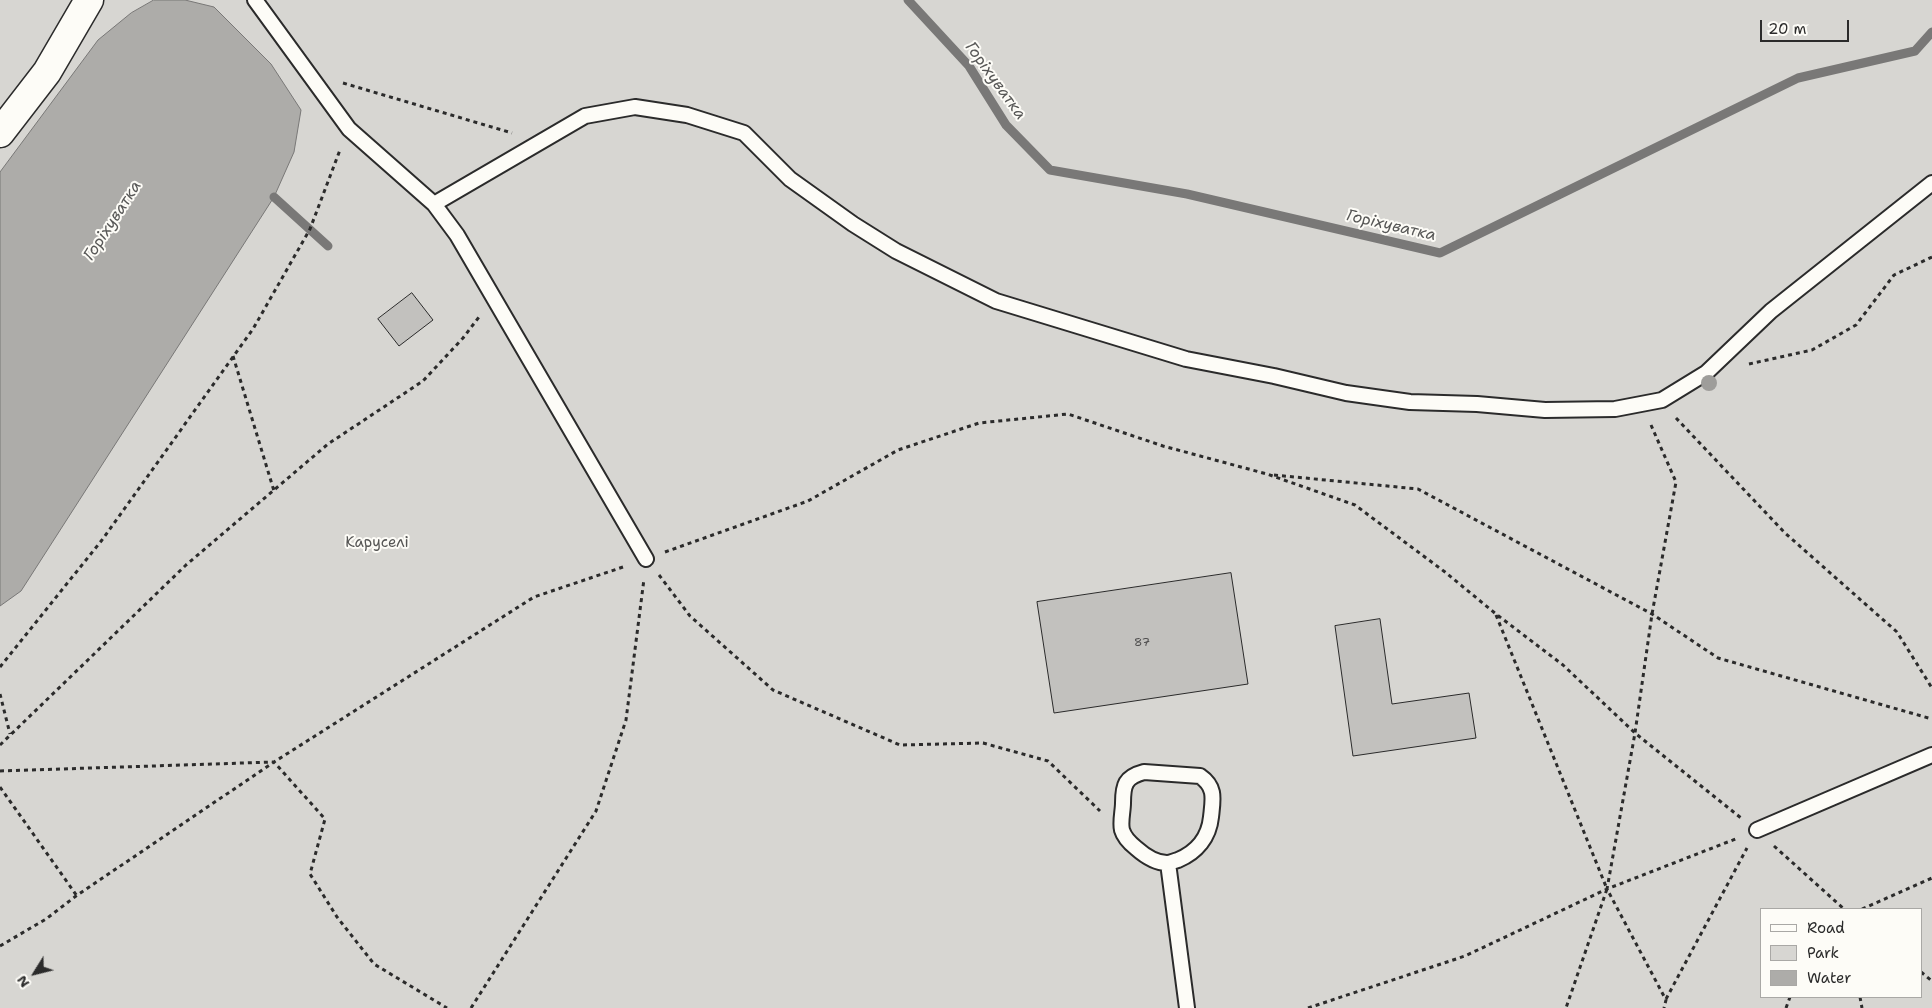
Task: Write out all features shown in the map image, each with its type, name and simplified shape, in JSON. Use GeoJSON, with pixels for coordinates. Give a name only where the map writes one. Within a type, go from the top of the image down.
{"type":"FeatureCollection","features":[{"type":"Feature","properties":{"kind":"street"},"geometry":{"type":"LineString","coordinates":[[0,133],[47,72],[89,0]]}},
{"type":"Feature","properties":{"kind":"lane"},"geometry":{"type":"LineString","coordinates":[[255,0],[349,129],[434,204],[457,235],[646,559]]}},
{"type":"Feature","properties":{"kind":"lane"},"geometry":{"type":"LineString","coordinates":[[434,204],[585,116],[635,107],[688,115],[744,133],[790,179],[853,224],[896,251],[996,301],[1186,359],[1274,376],[1346,393],[1410,402],[1477,404],[1545,410],[1615,409],[1662,400],[1706,373],[1772,311],[1932,182]]}},
{"type":"Feature","properties":{"kind":"lane"},"geometry":{"type":"LineString","coordinates":[[1757,830],[1932,755]]}},
{"type":"Feature","properties":{"kind":"lane"},"geometry":{"type":"LineString","coordinates":[[1144,772],[1200,776],[1208,781],[1212,788],[1210,829],[1201,844],[1186,857],[1168,863],[1148,858],[1130,843],[1122,831],[1123,788],[1128,780],[1136,774],[1144,772]]}},
{"type":"Feature","properties":{"kind":"lane"},"geometry":{"type":"LineString","coordinates":[[1168,863],[1186,1008]]}},
{"type":"Feature","properties":{"kind":"path"},"geometry":{"type":"LineString","coordinates":[[308,72],[542,142]]}},
{"type":"Feature","properties":{"kind":"path"},"geometry":{"type":"LineString","coordinates":[[0,667],[102,540],[252,329],[310,229],[349,129]]}},
{"type":"Feature","properties":{"kind":"path"},"geometry":{"type":"LineString","coordinates":[[1706,373],[1812,350],[1856,325],[1894,275],[1932,257]]}},
{"type":"Feature","properties":{"kind":"path"},"geometry":{"type":"LineString","coordinates":[[0,745],[186,566],[328,444],[423,381],[463,338],[494,297]]}},
{"type":"Feature","properties":{"kind":"path"},"geometry":{"type":"LineString","coordinates":[[233,356],[274,491]]}},
{"type":"Feature","properties":{"kind":"path"},"geometry":{"type":"LineString","coordinates":[[1662,400],[1680,423],[1786,533],[1897,632],[1932,688]]}},
{"type":"Feature","properties":{"kind":"path"},"geometry":{"type":"LineString","coordinates":[[1566,1008],[1607,889],[1635,733],[1652,614],[1676,482],[1641,404]]}},
{"type":"Feature","properties":{"kind":"path"},"geometry":{"type":"LineString","coordinates":[[0,946],[46,919],[76,896],[274,762],[534,597],[808,501],[898,450],[979,424],[1068,414],[1163,446],[1267,474],[1355,505],[1445,572],[1563,665],[1635,733],[1757,830],[1843,908]]}},
{"type":"Feature","properties":{"kind":"path"},"geometry":{"type":"LineString","coordinates":[[1267,474],[1418,489],[1652,614],[1718,658],[1932,718]]}},
{"type":"Feature","properties":{"kind":"path"},"geometry":{"type":"LineString","coordinates":[[646,559],[690,616],[772,690],[900,745],[983,743],[1048,761],[1090,803],[1122,831]]}},
{"type":"Feature","properties":{"kind":"path"},"geometry":{"type":"LineString","coordinates":[[472,1008],[596,811],[626,720],[646,559]]}},
{"type":"Feature","properties":{"kind":"path"},"geometry":{"type":"LineString","coordinates":[[1496,614],[1607,889],[1666,1000]]}},
{"type":"Feature","properties":{"kind":"path"},"geometry":{"type":"LineString","coordinates":[[0,694],[10,735]]}},
{"type":"Feature","properties":{"kind":"path"},"geometry":{"type":"LineString","coordinates":[[0,771],[274,762]]}},
{"type":"Feature","properties":{"kind":"path"},"geometry":{"type":"LineString","coordinates":[[274,762],[325,819],[310,874],[337,917],[374,964],[446,1008]]}},
{"type":"Feature","properties":{"kind":"path"},"geometry":{"type":"LineString","coordinates":[[0,786],[76,896]]}},
{"type":"Feature","properties":{"kind":"path"},"geometry":{"type":"LineString","coordinates":[[1308,1008],[1465,956],[1607,889],[1757,830]]}},
{"type":"Feature","properties":{"kind":"path"},"geometry":{"type":"LineString","coordinates":[[1664,1008],[1666,1000],[1757,830]]}},
{"type":"Feature","properties":{"kind":"path"},"geometry":{"type":"LineString","coordinates":[[1864,908],[1932,878]]}},
{"type":"Feature","properties":{"kind":"path"},"geometry":{"type":"LineString","coordinates":[[1922,973],[1932,981]]}},
{"type":"Feature","properties":{"kind":"green space","name":"Каруселі"},"geometry":{"type":"Polygon","coordinates":[[[0,0],[1932,0],[1932,1008],[0,1008],[0,0]]]}},
{"type":"Feature","properties":{"kind":"water"},"geometry":{"type":"Polygon","coordinates":[[[154,0],[185,0],[214,7],[271,64],[301,110],[294,152],[274,197],[21,591],[0,606],[0,172],[98,40],[131,13],[154,0]]]}},
{"type":"Feature","properties":{"kind":"building"},"geometry":{"type":"Polygon","coordinates":[[[412,293],[433,320],[399,346],[378,319],[412,293]]]}},
{"type":"Feature","properties":{"kind":"building"},"geometry":{"type":"Polygon","coordinates":[[[1231,573],[1248,684],[1054,713],[1037,602],[1231,573]]]}},
{"type":"Feature","properties":{"kind":"building"},"geometry":{"type":"Polygon","coordinates":[[[1380,619],[1392,704],[1469,693],[1476,738],[1353,756],[1335,626],[1380,619]]]}},
{"type":"Feature","properties":{"kind":"waterway","name":"Горіхуватка"},"geometry":{"type":"LineString","coordinates":[[908,0],[969,66],[1006,125],[1050,170],[1187,194],[1440,253],[1798,78],[1915,51],[1932,32]]}},
{"type":"Feature","properties":{"kind":"waterway"},"geometry":{"type":"LineString","coordinates":[[274,197],[328,246]]}}]}
